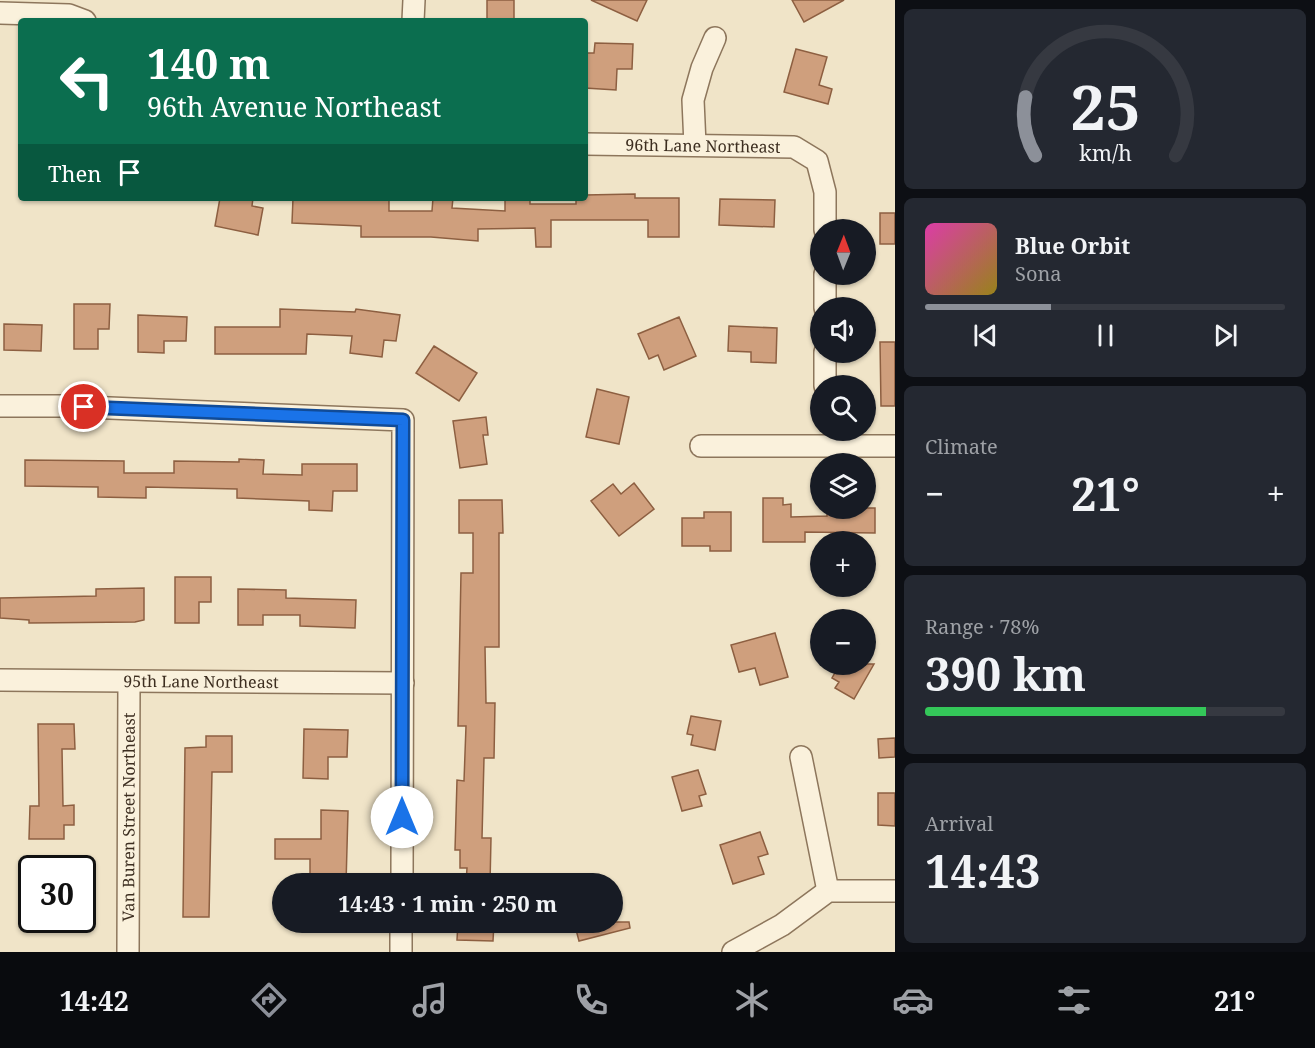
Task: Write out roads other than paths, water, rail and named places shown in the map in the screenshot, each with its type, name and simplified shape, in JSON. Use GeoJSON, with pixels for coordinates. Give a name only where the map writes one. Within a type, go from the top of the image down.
{"type":"FeatureCollection","features":[{"type":"Feature","properties":{"kind":"street"},"geometry":{"type":"LineString","coordinates":[[413,18],[414,0]]}},
{"type":"Feature","properties":{"kind":"street"},"geometry":{"type":"LineString","coordinates":[[0,13],[69,15],[77,18]]}},
{"type":"Feature","properties":{"kind":"street"},"geometry":{"type":"LineString","coordinates":[[695,146],[693,100],[702,68],[715,38]]}},
{"type":"Feature","properties":{"kind":"street","name":"96th Lane Northeast"},"geometry":{"type":"LineString","coordinates":[[588,144],[794,147],[817,161],[825,192],[825,219]]}},
{"type":"Feature","properties":{"kind":"street"},"geometry":{"type":"LineString","coordinates":[[4,404],[403,420],[402,873]]}},
{"type":"Feature","properties":{"kind":"street"},"geometry":{"type":"LineString","coordinates":[[701,446],[810,440]]}},
{"type":"Feature","properties":{"kind":"street"},"geometry":{"type":"LineString","coordinates":[[845,441],[895,446]]}},
{"type":"Feature","properties":{"kind":"street","name":"95th Lane Northeast"},"geometry":{"type":"LineString","coordinates":[[0,680],[403,683]]}},
{"type":"Feature","properties":{"kind":"street","name":"Van Buren Street Northeast"},"geometry":{"type":"LineString","coordinates":[[128,952],[129,682]]}},
{"type":"Feature","properties":{"kind":"street"},"geometry":{"type":"LineString","coordinates":[[801,757],[828,891]]}},
{"type":"Feature","properties":{"kind":"street"},"geometry":{"type":"LineString","coordinates":[[733,952],[782,926],[828,891],[895,891]]}},
{"type":"Feature","properties":{"kind":"street"},"geometry":{"type":"LineString","coordinates":[[401,933],[401,952]]}}]}
